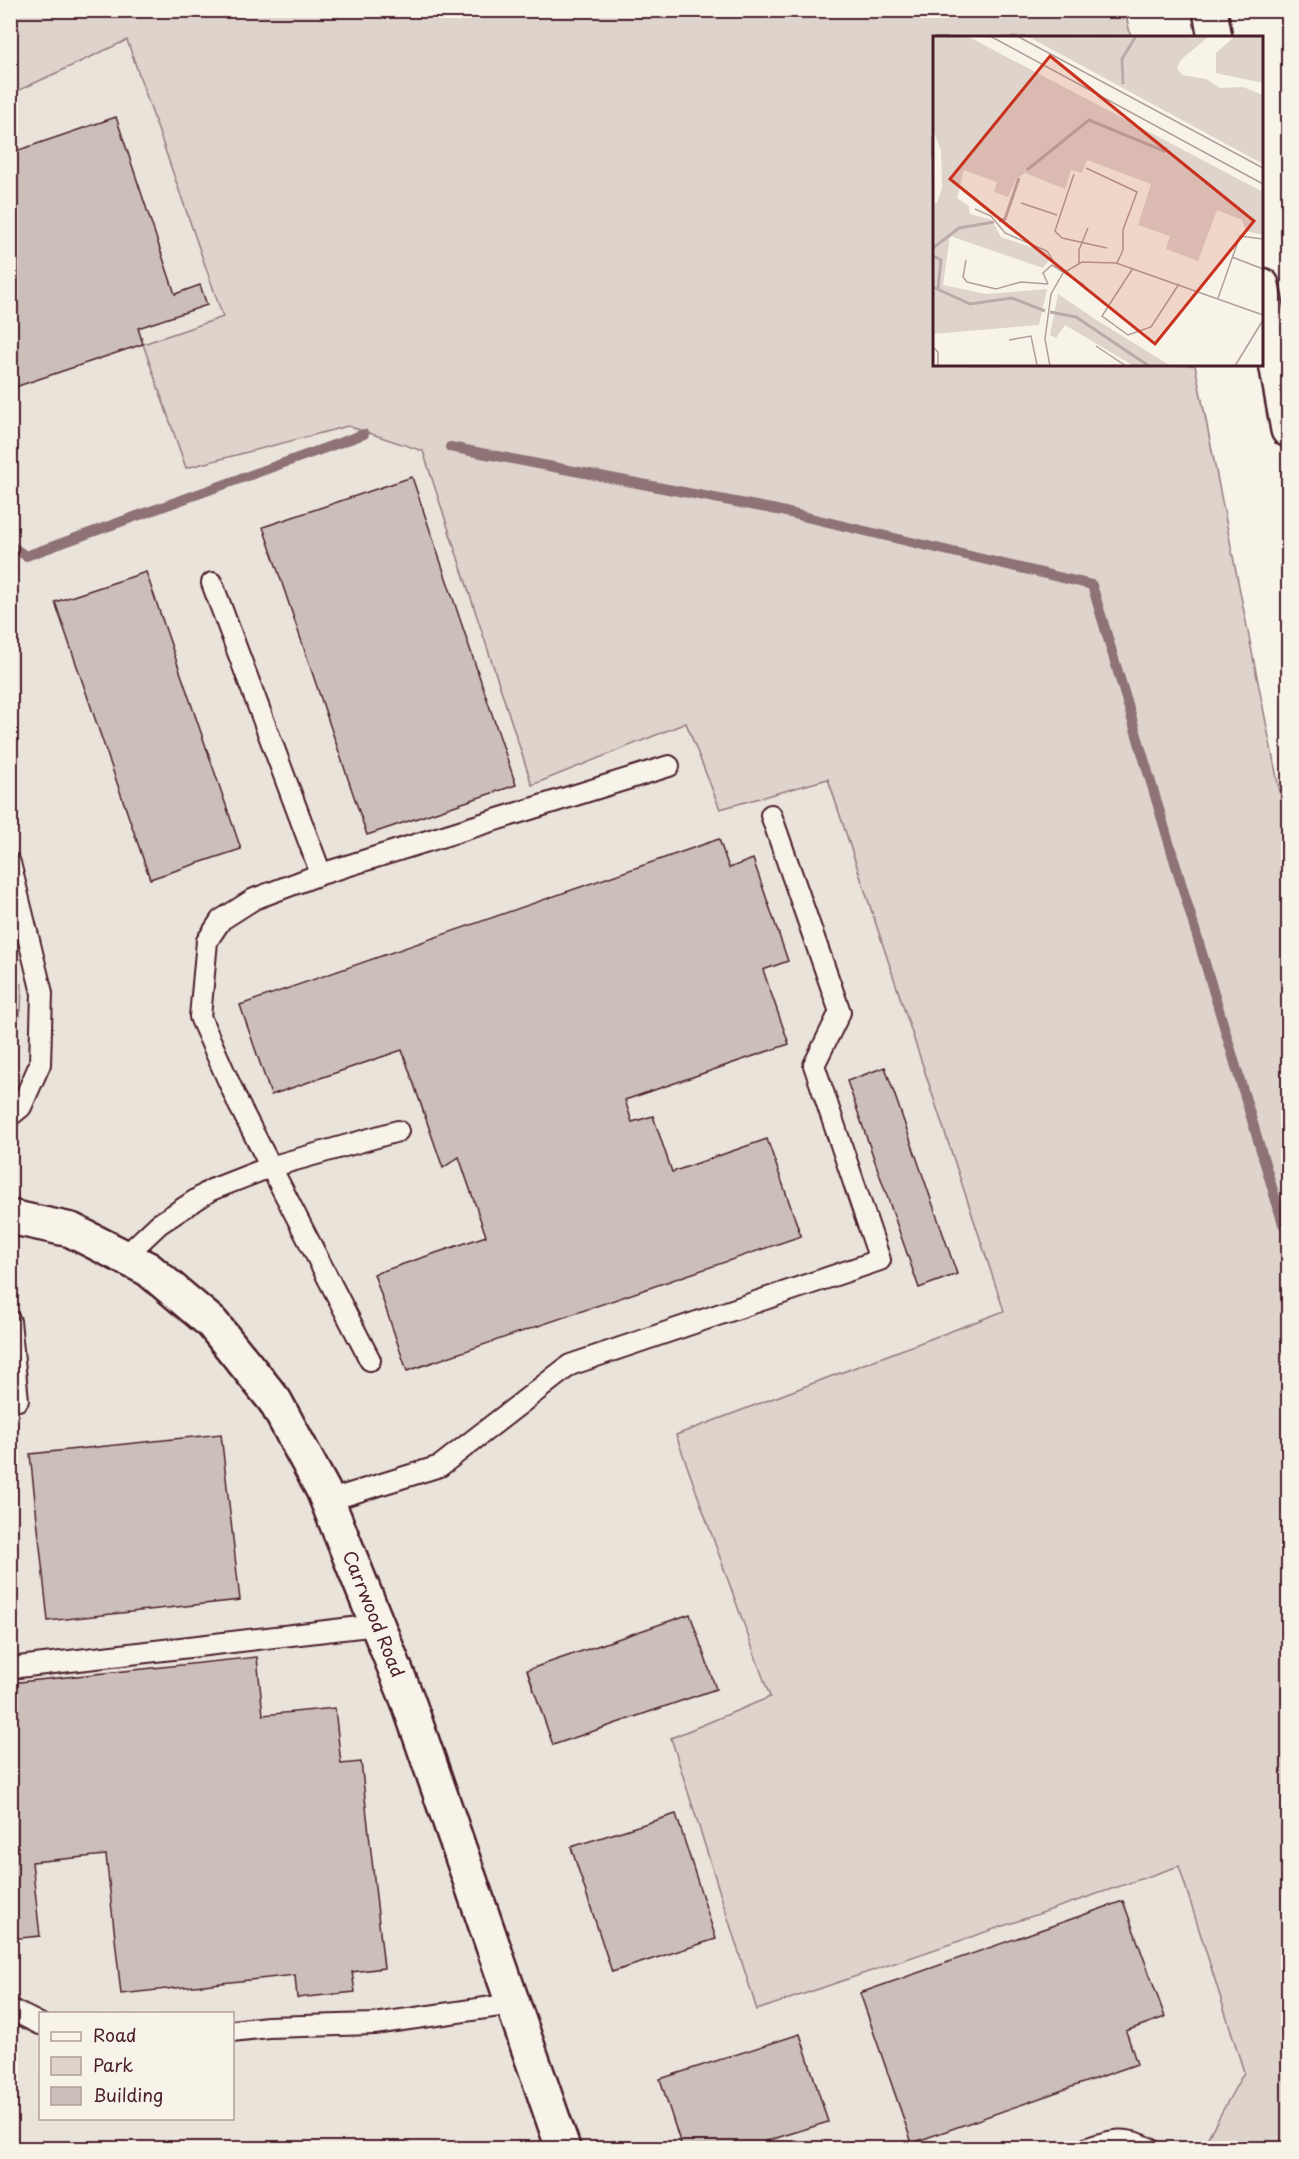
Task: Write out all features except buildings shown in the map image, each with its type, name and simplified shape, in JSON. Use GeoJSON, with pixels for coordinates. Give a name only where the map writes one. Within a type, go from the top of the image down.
{"type":"FeatureCollection","features":[{"type":"Feature","properties":{"kind":"main road"},"geometry":{"type":"LineString","coordinates":[[1210,10],[1215,36]]}},
{"type":"Feature","properties":{"kind":"main road"},"geometry":{"type":"LineString","coordinates":[[1263,291],[1288,430]]}},
{"type":"Feature","properties":{"kind":"main road","name":"Carrwood Road"},"geometry":{"type":"LineString","coordinates":[[10,1217],[71,1230],[148,1269],[212,1323],[275,1401],[327,1501],[408,1701],[563,2148]]}},
{"type":"Feature","properties":{"kind":"lane"},"geometry":{"type":"LineString","coordinates":[[212,584],[321,874]]}},
{"type":"Feature","properties":{"kind":"lane"},"geometry":{"type":"LineString","coordinates":[[370,1360],[239,1105],[200,1017],[207,941],[221,920],[254,899],[321,874],[669,766]]}},
{"type":"Feature","properties":{"kind":"lane"},"geometry":{"type":"LineString","coordinates":[[327,1501],[440,1466],[570,1365],[880,1260],[814,1065],[840,1012],[771,815]]}},
{"type":"Feature","properties":{"kind":"lane"},"geometry":{"type":"LineString","coordinates":[[10,863],[42,993],[40,1064],[21,1107],[10,1116]]}},
{"type":"Feature","properties":{"kind":"lane"},"geometry":{"type":"LineString","coordinates":[[124,1257],[159,1224],[211,1190],[270,1167],[398,1131]]}},
{"type":"Feature","properties":{"kind":"lane"},"geometry":{"type":"LineString","coordinates":[[10,1321],[18,1400]]}},
{"type":"Feature","properties":{"kind":"lane"},"geometry":{"type":"LineString","coordinates":[[10,1668],[377,1625]]}},
{"type":"Feature","properties":{"kind":"lane"},"geometry":{"type":"LineString","coordinates":[[234,2031],[268,2027],[374,2024],[513,2004]]}},
{"type":"Feature","properties":{"kind":"lane"},"geometry":{"type":"LineString","coordinates":[[10,2009],[39,2024]]}},
{"type":"Feature","properties":{"kind":"lane"},"geometry":{"type":"LineString","coordinates":[[1088,2148],[1106,2142],[1133,2140],[1149,2148]]}},
{"type":"Feature","properties":{"kind":"shaded area"},"geometry":{"type":"Polygon","coordinates":[[[187,11],[759,563],[720,808],[828,779],[1004,1311],[1245,2072],[1202,2148],[11,2148],[11,94],[187,11]]]}},
{"type":"Feature","properties":{"kind":"green space"},"geometry":{"type":"Polygon","coordinates":[[[10,11],[1125,11],[1131,36],[933,36],[933,366],[1195,366],[1288,833],[1288,2148],[1202,2148],[1244,2072],[1179,1866],[757,2010],[671,1738],[770,1697],[676,1435],[1004,1311],[828,779],[720,809],[686,723],[532,785],[423,451],[348,426],[186,468],[143,344],[223,317],[127,40],[11,94],[10,11]]]}},
{"type":"Feature","properties":{"kind":"green space"},"geometry":{"type":"Polygon","coordinates":[[[22,984],[21,1010],[11,1044],[11,985],[22,984]]]}},
{"type":"Feature","properties":{"kind":"waterway"},"geometry":{"type":"LineString","coordinates":[[10,545],[26,556],[364,434]]}},
{"type":"Feature","properties":{"kind":"waterway"},"geometry":{"type":"LineString","coordinates":[[450,447],[777,510],[1092,585],[1283,1224],[1288,1224]]}}]}
